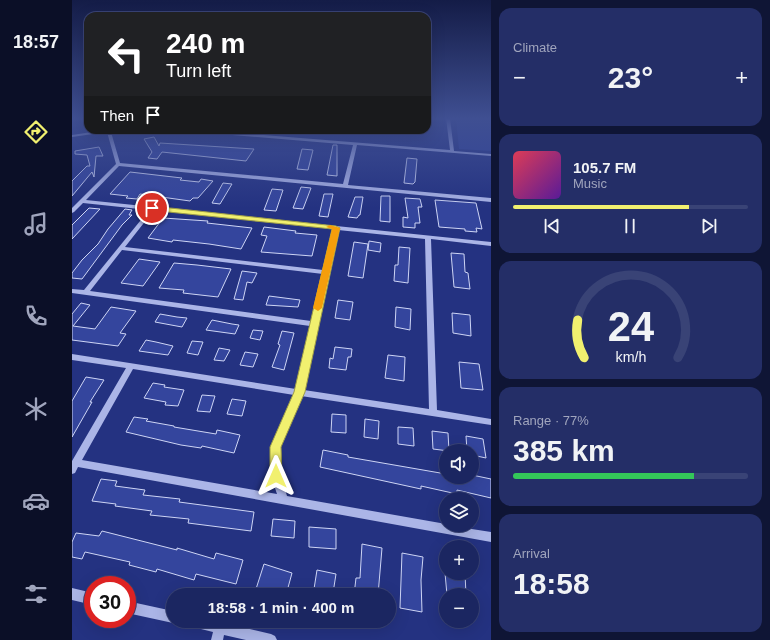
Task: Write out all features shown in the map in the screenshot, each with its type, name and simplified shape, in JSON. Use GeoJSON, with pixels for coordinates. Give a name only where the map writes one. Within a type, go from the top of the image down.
{"type":"FeatureCollection","features":[{"type":"Feature","properties":{"kind":"street"},"geometry":{"type":"LineString","coordinates":[[115,148],[118,164]]}},
{"type":"Feature","properties":{"kind":"street"},"geometry":{"type":"LineString","coordinates":[[345,186],[354,148]]}},
{"type":"Feature","properties":{"kind":"street"},"geometry":{"type":"LineString","coordinates":[[402,148],[491,155]]}},
{"type":"Feature","properties":{"kind":"street"},"geometry":{"type":"LineString","coordinates":[[452,148],[452,152]]}},
{"type":"Feature","properties":{"kind":"street"},"geometry":{"type":"LineString","coordinates":[[118,164],[491,200]]}},
{"type":"Feature","properties":{"kind":"street"},"geometry":{"type":"LineString","coordinates":[[72,211],[118,164]]}},
{"type":"Feature","properties":{"kind":"street"},"geometry":{"type":"LineString","coordinates":[[81,201],[491,244]]}},
{"type":"Feature","properties":{"kind":"street"},"geometry":{"type":"LineString","coordinates":[[85,293],[152,208]]}},
{"type":"Feature","properties":{"kind":"street"},"geometry":{"type":"LineString","coordinates":[[283,500],[276,476],[276,447],[299,392],[336,228]]}},
{"type":"Feature","properties":{"kind":"street"},"geometry":{"type":"LineString","coordinates":[[428,237],[432,413]]}},
{"type":"Feature","properties":{"kind":"street"},"geometry":{"type":"LineString","coordinates":[[121,248],[325,272]]}},
{"type":"Feature","properties":{"kind":"street"},"geometry":{"type":"LineString","coordinates":[[72,291],[314,324]]}},
{"type":"Feature","properties":{"kind":"street"},"geometry":{"type":"LineString","coordinates":[[72,357],[491,422]]}},
{"type":"Feature","properties":{"kind":"street"},"geometry":{"type":"LineString","coordinates":[[131,366],[74,466],[283,500],[491,537]]}},
{"type":"Feature","properties":{"kind":"street"},"geometry":{"type":"LineString","coordinates":[[72,594],[84,597]]}},
{"type":"Feature","properties":{"kind":"street"},"geometry":{"type":"LineString","coordinates":[[136,609],[166,615]]}},
{"type":"Feature","properties":{"kind":"street"},"geometry":{"type":"LineString","coordinates":[[217,640],[220,628],[271,640]]}},
{"type":"Feature","properties":{"kind":"shaded area"},"geometry":{"type":"Polygon","coordinates":[[[491,148],[491,151],[459,149],[491,148]]]}},
{"type":"Feature","properties":{"kind":"building"},"geometry":{"type":"Polygon","coordinates":[[[99,148],[103,156],[96,156],[94,177],[92,172],[72,196],[72,181],[87,166],[90,166],[87,155],[75,154],[75,151],[99,148]]]}},
{"type":"Feature","properties":{"kind":"building"},"geometry":{"type":"Polygon","coordinates":[[[149,148],[254,149],[246,161],[162,152],[157,159],[148,158],[152,152],[149,148]]]}},
{"type":"Feature","properties":{"kind":"building"},"geometry":{"type":"Polygon","coordinates":[[[332,148],[337,148],[337,176],[327,175],[332,148]]]}},
{"type":"Feature","properties":{"kind":"building"},"geometry":{"type":"Polygon","coordinates":[[[302,149],[313,150],[308,170],[297,169],[302,149]]]}},
{"type":"Feature","properties":{"kind":"building"},"geometry":{"type":"Polygon","coordinates":[[[407,158],[417,159],[415,182],[413,184],[404,183],[407,158]]]}},
{"type":"Feature","properties":{"kind":"building"},"geometry":{"type":"Polygon","coordinates":[[[130,172],[182,178],[180,180],[199,182],[201,179],[213,181],[198,198],[193,198],[190,201],[140,194],[137,199],[126,198],[128,196],[110,194],[130,172]]]}},
{"type":"Feature","properties":{"kind":"building"},"geometry":{"type":"Polygon","coordinates":[[[223,183],[232,184],[220,204],[212,203],[223,183]]]}},
{"type":"Feature","properties":{"kind":"building"},"geometry":{"type":"Polygon","coordinates":[[[301,187],[311,188],[303,209],[293,208],[301,187]]]}},
{"type":"Feature","properties":{"kind":"building"},"geometry":{"type":"Polygon","coordinates":[[[272,189],[283,190],[276,211],[264,210],[272,189]]]}},
{"type":"Feature","properties":{"kind":"building"},"geometry":{"type":"Polygon","coordinates":[[[324,194],[333,194],[328,217],[319,216],[324,194]]]}},
{"type":"Feature","properties":{"kind":"building"},"geometry":{"type":"Polygon","coordinates":[[[381,196],[390,196],[390,222],[380,221],[381,196]]]}},
{"type":"Feature","properties":{"kind":"building"},"geometry":{"type":"Polygon","coordinates":[[[355,197],[363,197],[360,215],[357,218],[348,217],[355,197]]]}},
{"type":"Feature","properties":{"kind":"building"},"geometry":{"type":"Polygon","coordinates":[[[405,198],[420,199],[422,207],[418,207],[420,223],[415,223],[415,228],[403,227],[403,217],[408,218],[405,198]]]}},
{"type":"Feature","properties":{"kind":"building"},"geometry":{"type":"Polygon","coordinates":[[[435,200],[476,203],[482,229],[476,228],[477,232],[465,231],[465,229],[439,227],[435,200]]]}},
{"type":"Feature","properties":{"kind":"building"},"geometry":{"type":"Polygon","coordinates":[[[89,208],[100,209],[72,239],[72,225],[89,208]]]}},
{"type":"Feature","properties":{"kind":"building"},"geometry":{"type":"Polygon","coordinates":[[[125,209],[132,210],[129,215],[132,215],[122,225],[82,279],[72,278],[72,273],[82,260],[98,244],[108,229],[125,209]]]}},
{"type":"Feature","properties":{"kind":"building"},"geometry":{"type":"Polygon","coordinates":[[[163,218],[208,221],[207,223],[252,228],[241,249],[209,244],[173,240],[172,242],[148,238],[163,218]]]}},
{"type":"Feature","properties":{"kind":"building"},"geometry":{"type":"Polygon","coordinates":[[[264,227],[296,231],[295,233],[317,235],[312,256],[261,252],[267,236],[261,235],[264,227]]]}},
{"type":"Feature","properties":{"kind":"building"},"geometry":{"type":"Polygon","coordinates":[[[369,241],[381,243],[380,252],[368,250],[369,241]]]}},
{"type":"Feature","properties":{"kind":"building"},"geometry":{"type":"Polygon","coordinates":[[[354,242],[368,244],[363,278],[348,276],[354,242]]]}},
{"type":"Feature","properties":{"kind":"building"},"geometry":{"type":"Polygon","coordinates":[[[399,247],[410,248],[408,283],[394,281],[395,265],[398,265],[399,247]]]}},
{"type":"Feature","properties":{"kind":"building"},"geometry":{"type":"Polygon","coordinates":[[[451,253],[464,254],[465,272],[468,273],[470,289],[454,287],[451,253]]]}},
{"type":"Feature","properties":{"kind":"building"},"geometry":{"type":"Polygon","coordinates":[[[139,259],[160,262],[143,286],[121,283],[139,259]]]}},
{"type":"Feature","properties":{"kind":"building"},"geometry":{"type":"Polygon","coordinates":[[[174,263],[231,269],[218,297],[183,293],[184,290],[159,288],[174,263]]]}},
{"type":"Feature","properties":{"kind":"building"},"geometry":{"type":"Polygon","coordinates":[[[242,271],[257,273],[252,283],[247,282],[243,300],[234,299],[242,271]]]}},
{"type":"Feature","properties":{"kind":"building"},"geometry":{"type":"Polygon","coordinates":[[[269,296],[300,300],[298,307],[266,305],[269,296]]]}},
{"type":"Feature","properties":{"kind":"building"},"geometry":{"type":"Polygon","coordinates":[[[338,300],[353,302],[350,320],[335,318],[338,300]]]}},
{"type":"Feature","properties":{"kind":"building"},"geometry":{"type":"Polygon","coordinates":[[[81,303],[90,305],[73,326],[95,329],[111,307],[136,311],[120,333],[126,334],[118,346],[72,340],[72,314],[81,303]]]}},
{"type":"Feature","properties":{"kind":"building"},"geometry":{"type":"Polygon","coordinates":[[[396,307],[411,309],[410,330],[395,327],[396,307]]]}},
{"type":"Feature","properties":{"kind":"building"},"geometry":{"type":"Polygon","coordinates":[[[452,313],[470,315],[471,336],[453,333],[452,313]]]}},
{"type":"Feature","properties":{"kind":"building"},"geometry":{"type":"Polygon","coordinates":[[[160,314],[187,318],[182,327],[155,322],[160,314]]]}},
{"type":"Feature","properties":{"kind":"building"},"geometry":{"type":"Polygon","coordinates":[[[212,320],[239,325],[235,334],[206,330],[212,320]]]}},
{"type":"Feature","properties":{"kind":"building"},"geometry":{"type":"Polygon","coordinates":[[[253,330],[263,331],[260,340],[250,338],[253,330]]]}},
{"type":"Feature","properties":{"kind":"building"},"geometry":{"type":"Polygon","coordinates":[[[282,331],[294,333],[284,370],[272,367],[280,345],[278,344],[282,331]]]}},
{"type":"Feature","properties":{"kind":"building"},"geometry":{"type":"Polygon","coordinates":[[[146,340],[173,346],[168,355],[139,351],[146,340]]]}},
{"type":"Feature","properties":{"kind":"building"},"geometry":{"type":"Polygon","coordinates":[[[192,341],[203,342],[198,355],[187,353],[192,341]]]}},
{"type":"Feature","properties":{"kind":"building"},"geometry":{"type":"Polygon","coordinates":[[[335,347],[352,349],[351,357],[348,357],[346,370],[329,368],[330,358],[333,359],[335,347]]]}},
{"type":"Feature","properties":{"kind":"building"},"geometry":{"type":"Polygon","coordinates":[[[219,348],[230,350],[224,361],[214,360],[219,348]]]}},
{"type":"Feature","properties":{"kind":"building"},"geometry":{"type":"Polygon","coordinates":[[[245,352],[258,354],[253,367],[240,365],[245,352]]]}},
{"type":"Feature","properties":{"kind":"building"},"geometry":{"type":"Polygon","coordinates":[[[388,355],[405,357],[404,381],[385,378],[388,355]]]}},
{"type":"Feature","properties":{"kind":"building"},"geometry":{"type":"Polygon","coordinates":[[[459,362],[479,364],[483,390],[461,388],[459,362]]]}},
{"type":"Feature","properties":{"kind":"building"},"geometry":{"type":"Polygon","coordinates":[[[86,377],[104,380],[90,402],[92,402],[72,437],[72,401],[86,377]]]}},
{"type":"Feature","properties":{"kind":"building"},"geometry":{"type":"Polygon","coordinates":[[[153,383],[165,385],[164,387],[184,390],[178,406],[165,405],[166,402],[144,398],[153,383]]]}},
{"type":"Feature","properties":{"kind":"building"},"geometry":{"type":"Polygon","coordinates":[[[202,395],[215,396],[210,412],[197,411],[202,395]]]}},
{"type":"Feature","properties":{"kind":"building"},"geometry":{"type":"Polygon","coordinates":[[[232,399],[246,401],[242,416],[227,414],[232,399]]]}},
{"type":"Feature","properties":{"kind":"building"},"geometry":{"type":"Polygon","coordinates":[[[332,414],[346,415],[346,433],[331,432],[332,414]]]}},
{"type":"Feature","properties":{"kind":"building"},"geometry":{"type":"Polygon","coordinates":[[[134,417],[148,419],[146,421],[174,427],[216,434],[217,430],[240,435],[234,453],[202,446],[201,448],[181,445],[126,432],[134,417]]]}},
{"type":"Feature","properties":{"kind":"building"},"geometry":{"type":"Polygon","coordinates":[[[365,419],[379,421],[378,439],[364,437],[365,419]]]}},
{"type":"Feature","properties":{"kind":"building"},"geometry":{"type":"Polygon","coordinates":[[[398,427],[413,428],[414,446],[398,444],[398,427]]]}},
{"type":"Feature","properties":{"kind":"building"},"geometry":{"type":"Polygon","coordinates":[[[432,431],[448,433],[449,444],[439,444],[439,450],[433,449],[432,431]]]}},
{"type":"Feature","properties":{"kind":"building"},"geometry":{"type":"Polygon","coordinates":[[[466,436],[483,439],[486,458],[479,456],[479,444],[467,444],[466,436]]]}},
{"type":"Feature","properties":{"kind":"building"},"geometry":{"type":"Polygon","coordinates":[[[323,450],[348,455],[348,457],[439,473],[439,484],[479,484],[479,476],[491,479],[491,498],[479,495],[479,492],[466,492],[457,490],[457,492],[448,492],[421,486],[421,489],[320,467],[323,450]]]}},
{"type":"Feature","properties":{"kind":"building"},"geometry":{"type":"Polygon","coordinates":[[[101,479],[117,481],[115,486],[145,490],[143,495],[180,499],[179,502],[254,512],[251,531],[188,523],[189,519],[150,515],[152,511],[92,501],[101,479]]]}},
{"type":"Feature","properties":{"kind":"building"},"geometry":{"type":"Polygon","coordinates":[[[273,519],[295,521],[294,538],[271,536],[273,519]]]}},
{"type":"Feature","properties":{"kind":"building"},"geometry":{"type":"Polygon","coordinates":[[[309,527],[336,529],[336,549],[309,547],[309,527]]]}},
{"type":"Feature","properties":{"kind":"building"},"geometry":{"type":"Polygon","coordinates":[[[102,531],[177,550],[177,548],[214,559],[216,553],[243,560],[236,584],[196,574],[194,580],[157,569],[156,572],[129,565],[130,562],[85,552],[82,559],[72,557],[72,542],[76,533],[99,536],[102,531]]]}},
{"type":"Feature","properties":{"kind":"building"},"geometry":{"type":"Polygon","coordinates":[[[362,544],[382,548],[379,588],[355,588],[356,578],[360,578],[362,544]]]}},
{"type":"Feature","properties":{"kind":"building"},"geometry":{"type":"Polygon","coordinates":[[[402,553],[423,557],[421,580],[422,612],[400,608],[402,553]]]}},
{"type":"Feature","properties":{"kind":"building"},"geometry":{"type":"Polygon","coordinates":[[[264,564],[292,573],[288,588],[256,588],[264,564]]]}},
{"type":"Feature","properties":{"kind":"building"},"geometry":{"type":"Polygon","coordinates":[[[317,570],[336,574],[334,588],[314,588],[317,570]]]}},
{"type":"Feature","properties":{"kind":"building"},"geometry":{"type":"Polygon","coordinates":[[[446,580],[465,580],[466,588],[446,588],[446,580]]]}},
{"type":"Feature","properties":{"kind":"slow traffic"},"geometry":{"type":"LineString","coordinates":[[318,308],[336,228],[330,227]]}},
{"type":"Feature","properties":{"kind":"route"},"geometry":{"type":"LineString","coordinates":[[152,208],[336,228],[299,392],[276,447],[276,476]]}}]}
